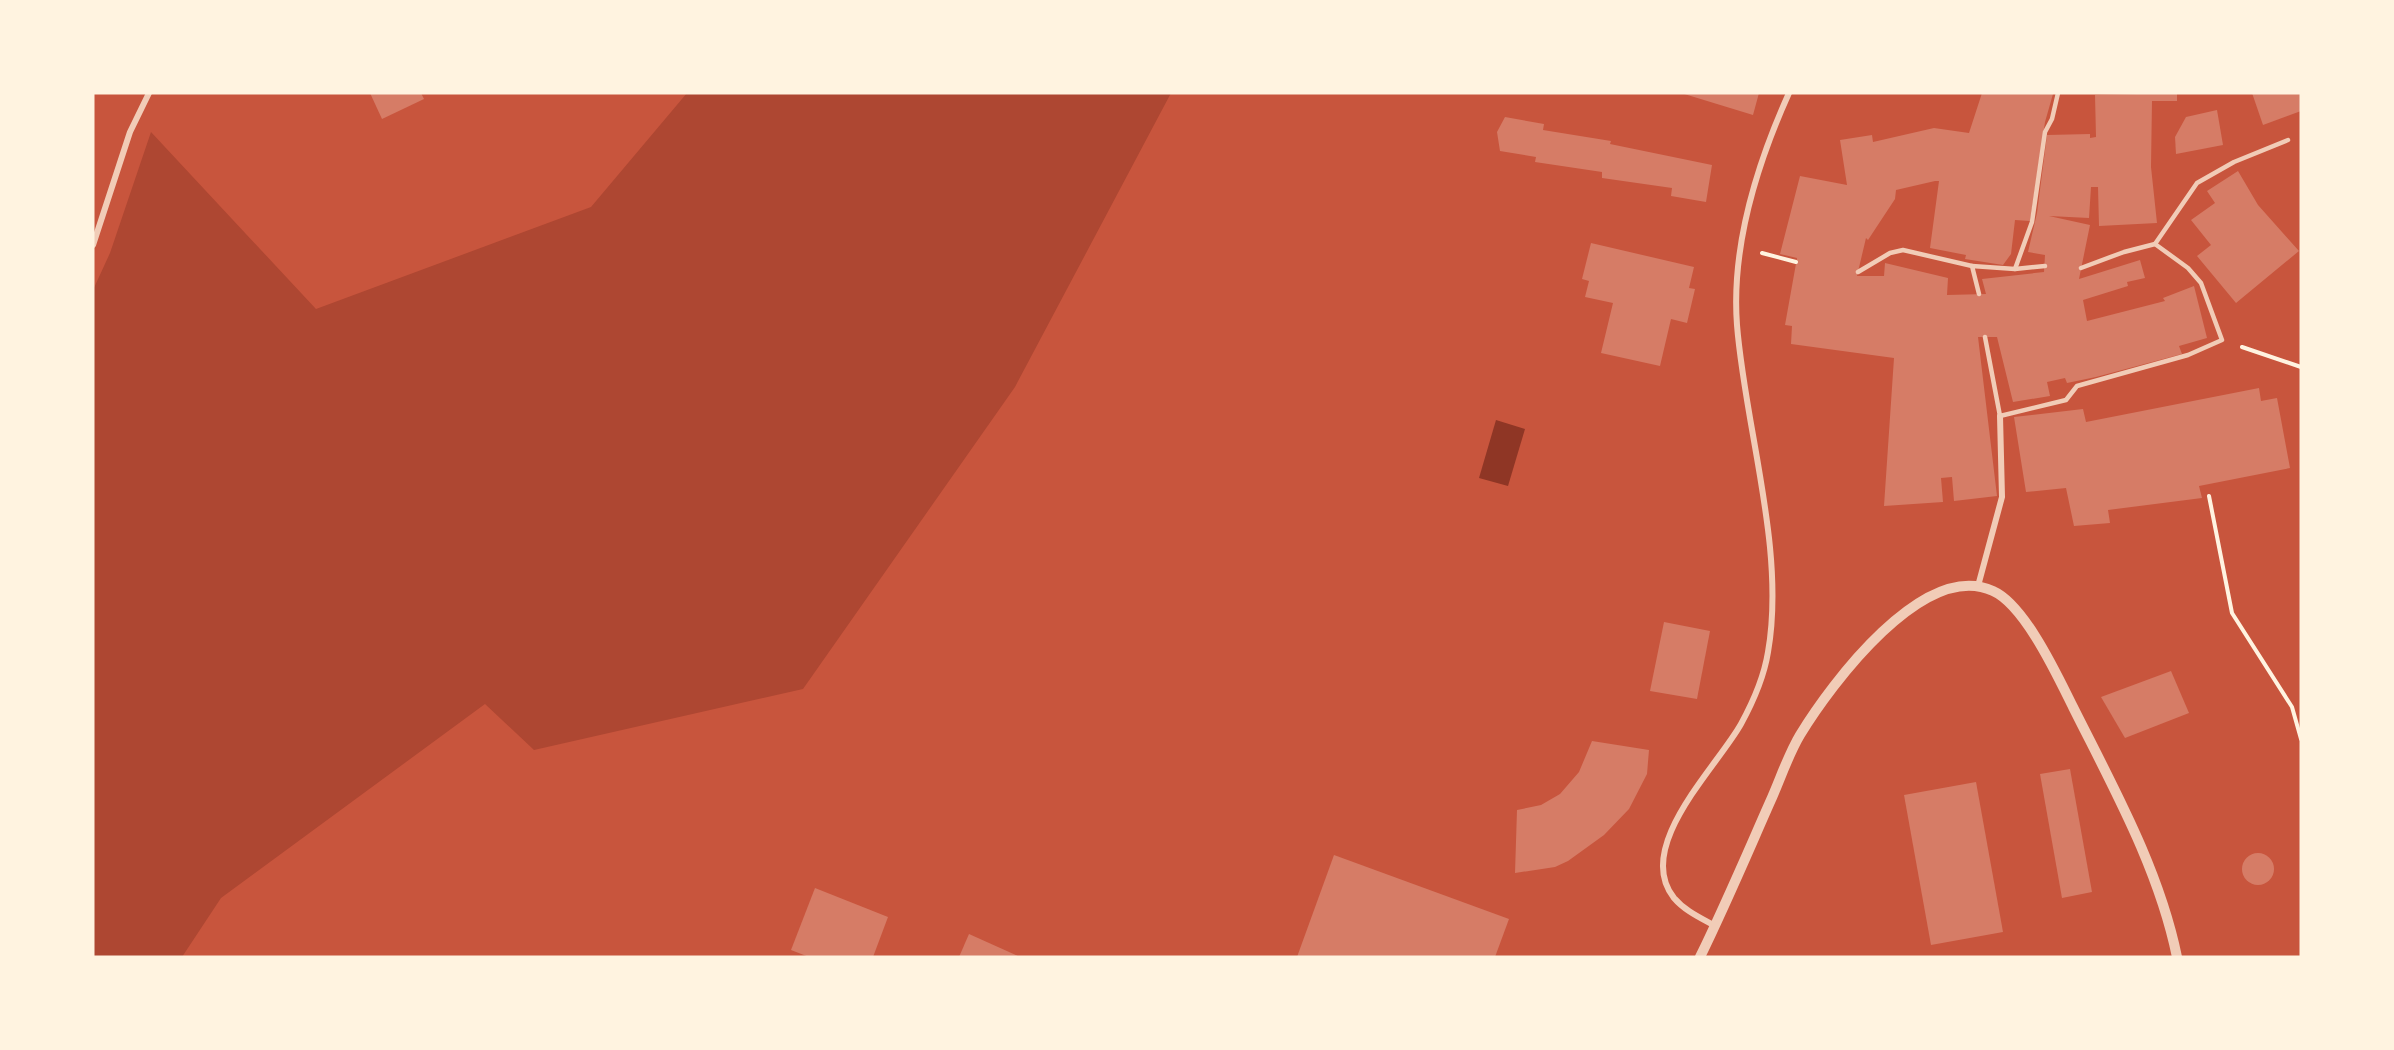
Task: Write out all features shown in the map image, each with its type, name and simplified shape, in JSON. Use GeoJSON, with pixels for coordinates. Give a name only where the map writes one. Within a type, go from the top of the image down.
{"type":"FeatureCollection","features":[{"type":"Feature","properties":{"kind":"street"},"geometry":{"type":"LineString","coordinates":[[93,245],[130,132],[149,93]]}},
{"type":"Feature","properties":{"kind":"street"},"geometry":{"type":"LineString","coordinates":[[1715,926],[1685,908],[1673,896],[1665,875],[1663,857],[1674,820],[1741,724],[1757,692],[1768,653],[1773,606],[1771,561],[1737,324],[1740,248],[1753,188],[1789,93]]}},
{"type":"Feature","properties":{"kind":"street"},"geometry":{"type":"LineString","coordinates":[[1978,586],[2002,497],[2000,416]]}},
{"type":"Feature","properties":{"kind":"street"},"geometry":{"type":"LineString","coordinates":[[1700,957],[1800,735],[1849,668],[1894,620],[1920,601],[1945,589],[1978,586],[1994,591],[2005,600],[2048,656],[2138,840],[2162,899],[2177,957]]}},
{"type":"Feature","properties":{"kind":"lane"},"geometry":{"type":"LineString","coordinates":[[2016,269],[2032,222],[2045,132],[2052,119],[2058,93]]}},
{"type":"Feature","properties":{"kind":"lane"},"geometry":{"type":"LineString","coordinates":[[2081,268],[2124,252],[2155,244],[2197,183],[2234,162],[2288,140]]}},
{"type":"Feature","properties":{"kind":"lane"},"geometry":{"type":"LineString","coordinates":[[1985,337],[2000,416],[2066,400],[2077,386],[2188,355],[2222,340],[2201,283],[2188,268],[2155,244]]}},
{"type":"Feature","properties":{"kind":"lane"},"geometry":{"type":"LineString","coordinates":[[1858,272],[1890,253],[1903,250],[1972,266],[2016,269],[2045,266]]}},
{"type":"Feature","properties":{"kind":"lane"},"geometry":{"type":"LineString","coordinates":[[1972,266],[1979,294]]}},
{"type":"Feature","properties":{"kind":"path"},"geometry":{"type":"LineString","coordinates":[[1740,248],[1796,262]]}},
{"type":"Feature","properties":{"kind":"path"},"geometry":{"type":"LineString","coordinates":[[2222,340],[2301,367]]}},
{"type":"Feature","properties":{"kind":"path"},"geometry":{"type":"LineString","coordinates":[[2209,496],[2232,613],[2292,707],[2301,739]]}},
{"type":"Feature","properties":{"kind":"shaded area"},"geometry":{"type":"Polygon","coordinates":[[[687,93],[1171,93],[1015,387],[803,689],[534,750],[485,704],[221,898],[182,957],[93,957],[93,290],[110,253],[151,132],[316,309],[591,207],[687,93]]]}},
{"type":"Feature","properties":{"kind":"shaded area"},"geometry":{"type":"Polygon","coordinates":[[[1496,420],[1525,429],[1508,486],[1479,478],[1496,420]]]}},
{"type":"Feature","properties":{"kind":"building"},"geometry":{"type":"Polygon","coordinates":[[[370,93],[421,93],[424,99],[382,119],[370,93]]]}},
{"type":"Feature","properties":{"kind":"building"},"geometry":{"type":"Polygon","coordinates":[[[1681,93],[1759,93],[1753,115],[1681,93]]]}},
{"type":"Feature","properties":{"kind":"building"},"geometry":{"type":"Polygon","coordinates":[[[1982,93],[2053,94],[2045,122],[2030,221],[2015,220],[2011,254],[2003,265],[1965,259],[1966,255],[1930,248],[1939,181],[1935,181],[1896,190],[1895,199],[1868,240],[1866,238],[1857,276],[1884,276],[1885,263],[1948,278],[1947,295],[1986,294],[1982,279],[2044,272],[2045,255],[2028,252],[2037,213],[2047,135],[2090,134],[2090,138],[2096,137],[2095,95],[2177,93],[2177,101],[2152,101],[2151,167],[2157,223],[2099,226],[2098,187],[2091,187],[2089,218],[2049,216],[2090,225],[2079,279],[2140,260],[2145,278],[2127,282],[2128,286],[2083,300],[2087,321],[2165,301],[2163,298],[2194,286],[2207,338],[2179,346],[2182,354],[2096,377],[2067,383],[2065,378],[2047,382],[2050,396],[2013,402],[1997,337],[1978,337],[1997,496],[1954,501],[1952,477],[1941,478],[1943,502],[1884,506],[1894,358],[1791,344],[1792,326],[1785,325],[1797,258],[1780,254],[1800,176],[1847,185],[1840,140],[1872,135],[1873,142],[1934,128],[1969,133],[1982,93]]]}},
{"type":"Feature","properties":{"kind":"building"},"geometry":{"type":"Polygon","coordinates":[[[2252,93],[2301,93],[2301,111],[2263,125],[2252,93]]]}},
{"type":"Feature","properties":{"kind":"building"},"geometry":{"type":"Polygon","coordinates":[[[2217,110],[2223,145],[2176,154],[2175,137],[2186,117],[2217,110]]]}},
{"type":"Feature","properties":{"kind":"building"},"geometry":{"type":"Polygon","coordinates":[[[1505,117],[1544,124],[1543,130],[1611,141],[1610,144],[1712,165],[1706,202],[1671,196],[1672,188],[1602,178],[1602,172],[1535,162],[1536,157],[1500,151],[1497,132],[1505,117]]]}},
{"type":"Feature","properties":{"kind":"building"},"geometry":{"type":"Polygon","coordinates":[[[2238,171],[2258,205],[2299,251],[2236,303],[2197,256],[2211,245],[2191,220],[2215,203],[2207,191],[2238,171]]]}},
{"type":"Feature","properties":{"kind":"building"},"geometry":{"type":"Polygon","coordinates":[[[1591,243],[1694,267],[1689,288],[1695,289],[1687,323],[1671,319],[1660,366],[1601,353],[1613,303],[1585,297],[1589,281],[1582,279],[1591,243]]]}},
{"type":"Feature","properties":{"kind":"building"},"geometry":{"type":"Polygon","coordinates":[[[2259,388],[2261,401],[2277,398],[2290,468],[2199,486],[2202,498],[2108,510],[2110,523],[2074,526],[2066,488],[2026,492],[2014,417],[2083,409],[2086,422],[2259,388]]]}},
{"type":"Feature","properties":{"kind":"building"},"geometry":{"type":"Polygon","coordinates":[[[1664,622],[1710,631],[1697,699],[1650,691],[1664,622]]]}},
{"type":"Feature","properties":{"kind":"building"},"geometry":{"type":"Polygon","coordinates":[[[2171,671],[2189,713],[2125,738],[2101,697],[2171,671]]]}},
{"type":"Feature","properties":{"kind":"building"},"geometry":{"type":"Polygon","coordinates":[[[1592,741],[1649,750],[1647,774],[1629,809],[1604,835],[1568,861],[1555,867],[1515,873],[1517,810],[1541,805],[1560,794],[1579,772],[1592,741]]]}},
{"type":"Feature","properties":{"kind":"building"},"geometry":{"type":"Polygon","coordinates":[[[2070,769],[2092,892],[2062,898],[2040,774],[2070,769]]]}},
{"type":"Feature","properties":{"kind":"building"},"geometry":{"type":"Polygon","coordinates":[[[1976,782],[2003,932],[1931,945],[1904,795],[1976,782]]]}},
{"type":"Feature","properties":{"kind":"building"},"geometry":{"type":"Polygon","coordinates":[[[2258,853],[2269,858],[2274,869],[2269,880],[2258,885],[2247,880],[2242,869],[2247,858],[2258,853]]]}},
{"type":"Feature","properties":{"kind":"building"},"geometry":{"type":"Polygon","coordinates":[[[1334,855],[1509,919],[1495,957],[1297,957],[1334,855]]]}},
{"type":"Feature","properties":{"kind":"building"},"geometry":{"type":"Polygon","coordinates":[[[815,888],[888,917],[873,957],[809,957],[791,950],[815,888]]]}},
{"type":"Feature","properties":{"kind":"building"},"geometry":{"type":"Polygon","coordinates":[[[969,934],[1020,957],[959,957],[969,934]]]}}]}
